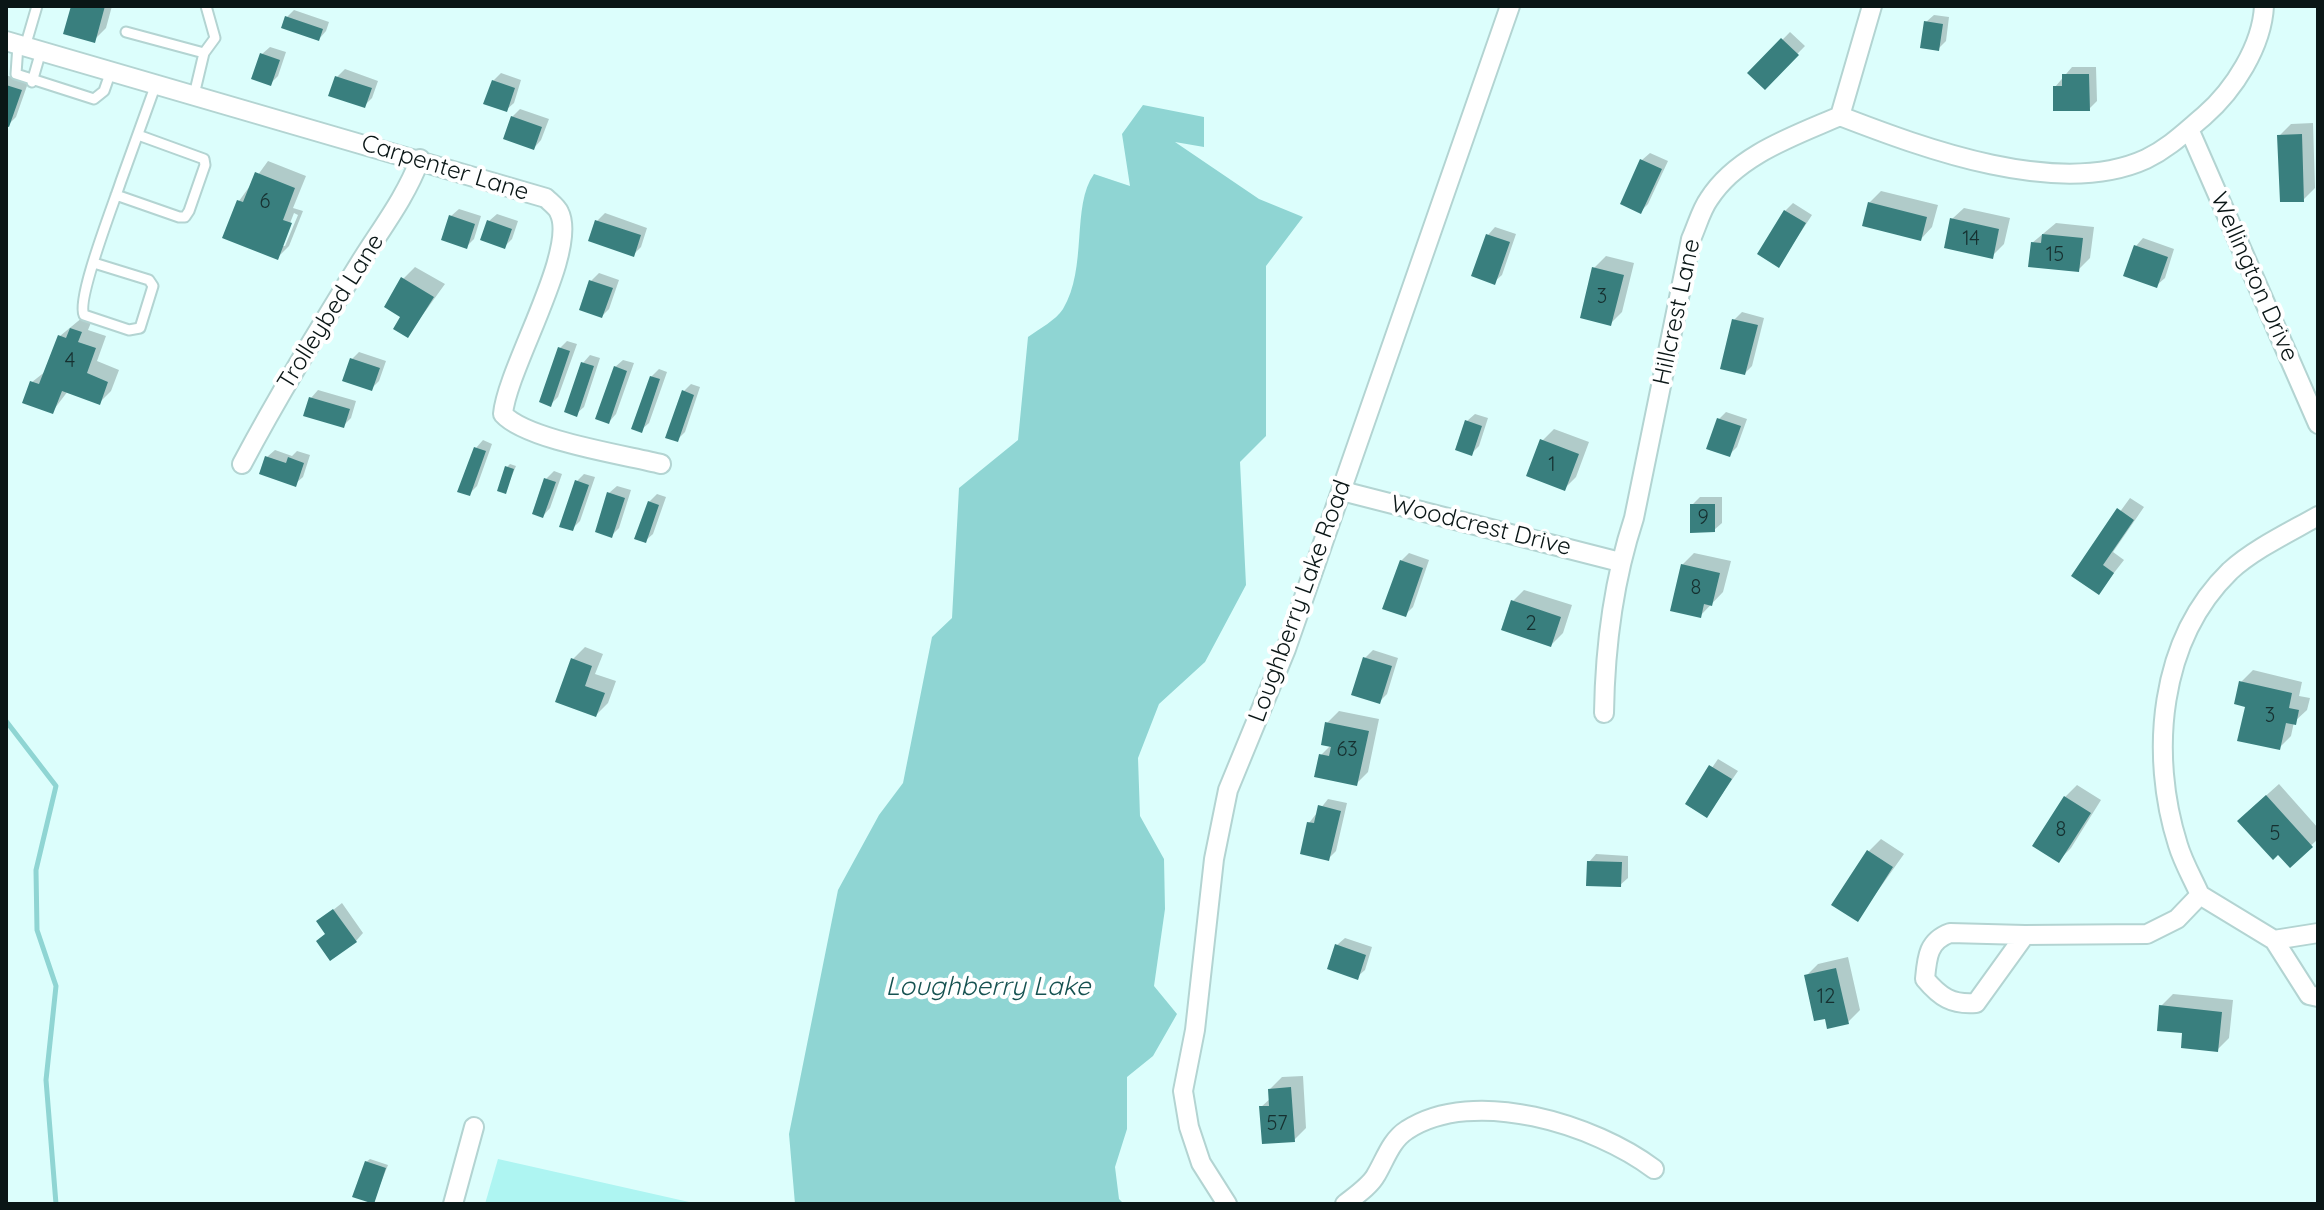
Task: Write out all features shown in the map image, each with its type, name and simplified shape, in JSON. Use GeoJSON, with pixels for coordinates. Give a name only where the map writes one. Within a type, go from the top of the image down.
{"type":"FeatureCollection","features":[{"type":"Feature","properties":{"kind":"street","name":"Loughberry Lake Road"},"geometry":{"type":"LineString","coordinates":[[1227,1204],[1201,1163],[1189,1127],[1183,1091],[1195,1030],[1214,859],[1228,790],[1286,649],[1510,6]]}},
{"type":"Feature","properties":{"kind":"street"},"geometry":{"type":"LineString","coordinates":[[1872,6],[1840,116],[1931,152],[2011,168],[2057,172],[2093,172],[2143,161],[2171,146],[2217,105],[2245,65],[2256,41],[2264,6]]}},
{"type":"Feature","properties":{"kind":"street","name":"Carpenter Lane"},"geometry":{"type":"LineString","coordinates":[[22,46],[546,198],[559,211],[563,227],[555,268],[503,414],[512,424],[560,440],[661,464]]}},
{"type":"Feature","properties":{"kind":"street","name":"Hillcrest Lane"},"geometry":{"type":"LineString","coordinates":[[1604,713],[1605,651],[1620,562],[1634,518],[1691,239],[1709,198],[1739,167],[1768,148],[1840,116]]}},
{"type":"Feature","properties":{"kind":"street","name":"Wellington Drive"},"geometry":{"type":"LineString","coordinates":[[2189,129],[2318,424]]}},
{"type":"Feature","properties":{"kind":"street","name":"Trolleybed Lane"},"geometry":{"type":"LineString","coordinates":[[242,464],[277,399],[362,259],[407,194],[420,159]]}},
{"type":"Feature","properties":{"kind":"street","name":"Woodcrest Drive"},"geometry":{"type":"LineString","coordinates":[[1342,491],[1620,562]]}},
{"type":"Feature","properties":{"kind":"street"},"geometry":{"type":"LineString","coordinates":[[2318,516],[2233,569],[2191,623],[2174,665],[2165,709],[2163,768],[2178,846],[2200,895],[2274,940],[2309,995],[2318,997]]}},
{"type":"Feature","properties":{"kind":"street"},"geometry":{"type":"LineString","coordinates":[[2025,935],[1976,1003],[1960,1004],[1939,996],[1925,979],[1928,952],[1939,937],[1950,933],[2147,934],[2177,919],[2200,895]]}},
{"type":"Feature","properties":{"kind":"street"},"geometry":{"type":"LineString","coordinates":[[2274,940],[2318,933]]}},
{"type":"Feature","properties":{"kind":"street"},"geometry":{"type":"LineString","coordinates":[[1345,1204],[1375,1178],[1387,1153],[1405,1130],[1468,1111],[1535,1116],[1599,1138],[1636,1155],[1654,1169]]}},
{"type":"Feature","properties":{"kind":"street"},"geometry":{"type":"LineString","coordinates":[[453,1204],[474,1127]]}},
{"type":"Feature","properties":{"kind":"lane"},"geometry":{"type":"LineString","coordinates":[[37,6],[22,46],[16,74],[32,82],[94,99],[104,91],[111,71]]}},
{"type":"Feature","properties":{"kind":"lane"},"geometry":{"type":"LineString","coordinates":[[194,95],[204,53],[215,38],[206,6]]}},
{"type":"Feature","properties":{"kind":"lane"},"geometry":{"type":"LineString","coordinates":[[126,32],[204,53]]}},
{"type":"Feature","properties":{"kind":"lane"},"geometry":{"type":"LineString","coordinates":[[22,46],[32,82]]}},
{"type":"Feature","properties":{"kind":"lane"},"geometry":{"type":"LineString","coordinates":[[94,263],[149,280],[153,294],[140,328],[129,330],[81,312],[94,263],[116,195],[156,84]]}},
{"type":"Feature","properties":{"kind":"lane"},"geometry":{"type":"LineString","coordinates":[[116,195],[179,217],[185,217],[189,211],[205,165],[204,159],[138,135]]}},
{"type":"Feature","properties":{"kind":"shaded area"},"geometry":{"type":"Polygon","coordinates":[[[498,1159],[698,1204],[485,1204],[498,1159]]]}},
{"type":"Feature","properties":{"kind":"water","name":"Loughberry Lake"},"geometry":{"type":"Polygon","coordinates":[[[1143,105],[1204,117],[1204,147],[1175,142],[1259,199],[1303,217],[1266,266],[1266,436],[1240,462],[1246,585],[1205,662],[1159,704],[1138,758],[1140,816],[1164,859],[1165,909],[1154,986],[1177,1014],[1153,1056],[1127,1077],[1127,1129],[1115,1167],[1119,1199],[1124,1204],[795,1204],[789,1134],[838,890],[879,815],[903,783],[932,637],[952,618],[959,488],[1018,440],[1028,337],[1060,313],[1071,293],[1083,203],[1094,174],[1130,186],[1122,134],[1143,105]]]}},
{"type":"Feature","properties":{"kind":"building"},"geometry":{"type":"Polygon","coordinates":[[[71,6],[105,6],[95,43],[63,34],[71,6]]]}},
{"type":"Feature","properties":{"kind":"building"},"geometry":{"type":"Polygon","coordinates":[[[285,16],[323,29],[319,41],[281,28],[285,16]]]}},
{"type":"Feature","properties":{"kind":"building"},"geometry":{"type":"Polygon","coordinates":[[[1924,21],[1943,24],[1939,51],[1920,48],[1924,21]]]}},
{"type":"Feature","properties":{"kind":"building"},"geometry":{"type":"Polygon","coordinates":[[[1781,38],[1799,55],[1765,90],[1747,73],[1781,38]]]}},
{"type":"Feature","properties":{"kind":"building"},"geometry":{"type":"Polygon","coordinates":[[[260,53],[280,60],[271,86],[251,79],[260,53]]]}},
{"type":"Feature","properties":{"kind":"building"},"geometry":{"type":"Polygon","coordinates":[[[2062,74],[2089,74],[2090,111],[2053,111],[2053,86],[2062,86],[2062,74]]]}},
{"type":"Feature","properties":{"kind":"building"},"geometry":{"type":"Polygon","coordinates":[[[335,76],[372,88],[365,108],[328,96],[335,76]]]}},
{"type":"Feature","properties":{"kind":"building"},"geometry":{"type":"Polygon","coordinates":[[[492,80],[515,88],[507,112],[483,104],[492,80]]]}},
{"type":"Feature","properties":{"kind":"building"},"geometry":{"type":"Polygon","coordinates":[[[6,85],[22,90],[9,127],[6,126],[6,85]]]}},
{"type":"Feature","properties":{"kind":"building"},"geometry":{"type":"Polygon","coordinates":[[[511,116],[542,127],[534,150],[503,139],[511,116]]]}},
{"type":"Feature","properties":{"kind":"building"},"geometry":{"type":"Polygon","coordinates":[[[2302,134],[2304,202],[2280,202],[2277,135],[2302,134]]]}},
{"type":"Feature","properties":{"kind":"building"},"geometry":{"type":"Polygon","coordinates":[[[1640,159],[1662,169],[1641,214],[1620,204],[1640,159]]]}},
{"type":"Feature","properties":{"kind":"building"},"geometry":{"type":"Polygon","coordinates":[[[255,172],[295,188],[283,220],[292,223],[278,260],[222,238],[237,200],[243,202],[255,172]]]}},
{"type":"Feature","properties":{"kind":"building"},"geometry":{"type":"Polygon","coordinates":[[[1868,202],[1927,217],[1921,241],[1862,226],[1868,202]]]}},
{"type":"Feature","properties":{"kind":"building"},"geometry":{"type":"Polygon","coordinates":[[[1784,210],[1806,223],[1779,268],[1757,254],[1784,210]]]}},
{"type":"Feature","properties":{"kind":"building"},"geometry":{"type":"Polygon","coordinates":[[[449,215],[475,224],[467,249],[441,240],[449,215]]]}},
{"type":"Feature","properties":{"kind":"building"},"geometry":{"type":"Polygon","coordinates":[[[1950,218],[1999,229],[1993,259],[1944,248],[1950,218]]]}},
{"type":"Feature","properties":{"kind":"building"},"geometry":{"type":"Polygon","coordinates":[[[487,220],[512,229],[505,249],[480,240],[487,220]]]}},
{"type":"Feature","properties":{"kind":"building"},"geometry":{"type":"Polygon","coordinates":[[[595,220],[641,235],[634,257],[588,241],[595,220]]]}},
{"type":"Feature","properties":{"kind":"building"},"geometry":{"type":"Polygon","coordinates":[[[1486,234],[1510,242],[1495,285],[1471,276],[1486,234]]]}},
{"type":"Feature","properties":{"kind":"building"},"geometry":{"type":"Polygon","coordinates":[[[2042,234],[2083,238],[2079,272],[2028,267],[2031,242],[2041,243],[2042,234]]]}},
{"type":"Feature","properties":{"kind":"building"},"geometry":{"type":"Polygon","coordinates":[[[2134,245],[2168,257],[2157,288],[2123,276],[2134,245]]]}},
{"type":"Feature","properties":{"kind":"building"},"geometry":{"type":"Polygon","coordinates":[[[1592,267],[1624,275],[1611,326],[1580,318],[1592,267]]]}},
{"type":"Feature","properties":{"kind":"building"},"geometry":{"type":"Polygon","coordinates":[[[401,277],[434,297],[408,338],[393,329],[400,317],[384,307],[401,277]]]}},
{"type":"Feature","properties":{"kind":"building"},"geometry":{"type":"Polygon","coordinates":[[[589,280],[613,288],[602,318],[579,310],[589,280]]]}},
{"type":"Feature","properties":{"kind":"building"},"geometry":{"type":"Polygon","coordinates":[[[1732,319],[1758,325],[1745,375],[1720,369],[1732,319]]]}},
{"type":"Feature","properties":{"kind":"building"},"geometry":{"type":"Polygon","coordinates":[[[70,328],[82,332],[78,342],[96,348],[87,373],[108,382],[100,405],[62,391],[53,414],[22,403],[30,381],[39,384],[58,335],[66,338],[70,328]]]}},
{"type":"Feature","properties":{"kind":"building"},"geometry":{"type":"Polygon","coordinates":[[[558,347],[570,351],[551,407],[539,402],[558,347]]]}},
{"type":"Feature","properties":{"kind":"building"},"geometry":{"type":"Polygon","coordinates":[[[350,358],[380,368],[372,391],[342,381],[350,358]]]}},
{"type":"Feature","properties":{"kind":"building"},"geometry":{"type":"Polygon","coordinates":[[[581,362],[594,366],[577,417],[564,412],[581,362]]]}},
{"type":"Feature","properties":{"kind":"building"},"geometry":{"type":"Polygon","coordinates":[[[614,366],[627,371],[609,424],[595,419],[614,366]]]}},
{"type":"Feature","properties":{"kind":"building"},"geometry":{"type":"Polygon","coordinates":[[[650,376],[660,379],[642,433],[631,429],[650,376]]]}},
{"type":"Feature","properties":{"kind":"building"},"geometry":{"type":"Polygon","coordinates":[[[682,390],[694,395],[678,442],[665,438],[682,390]]]}},
{"type":"Feature","properties":{"kind":"building"},"geometry":{"type":"Polygon","coordinates":[[[309,397],[350,409],[344,428],[303,416],[309,397]]]}},
{"type":"Feature","properties":{"kind":"building"},"geometry":{"type":"Polygon","coordinates":[[[1717,418],[1741,426],[1730,457],[1706,449],[1717,418]]]}},
{"type":"Feature","properties":{"kind":"building"},"geometry":{"type":"Polygon","coordinates":[[[1465,420],[1482,426],[1472,456],[1455,450],[1465,420]]]}},
{"type":"Feature","properties":{"kind":"building"},"geometry":{"type":"Polygon","coordinates":[[[1540,439],[1579,454],[1565,491],[1526,476],[1540,439]]]}},
{"type":"Feature","properties":{"kind":"building"},"geometry":{"type":"Polygon","coordinates":[[[474,447],[486,451],[470,496],[457,492],[474,447]]]}},
{"type":"Feature","properties":{"kind":"building"},"geometry":{"type":"Polygon","coordinates":[[[265,456],[286,463],[288,457],[304,463],[296,487],[259,474],[265,456]]]}},
{"type":"Feature","properties":{"kind":"building"},"geometry":{"type":"Polygon","coordinates":[[[505,466],[514,469],[506,494],[497,491],[505,466]]]}},
{"type":"Feature","properties":{"kind":"building"},"geometry":{"type":"Polygon","coordinates":[[[544,478],[556,482],[543,518],[532,514],[544,478]]]}},
{"type":"Feature","properties":{"kind":"building"},"geometry":{"type":"Polygon","coordinates":[[[575,480],[589,485],[573,531],[559,527],[575,480]]]}},
{"type":"Feature","properties":{"kind":"building"},"geometry":{"type":"Polygon","coordinates":[[[607,492],[625,498],[612,538],[595,532],[607,492]]]}},
{"type":"Feature","properties":{"kind":"building"},"geometry":{"type":"Polygon","coordinates":[[[648,501],[659,505],[646,543],[634,539],[648,501]]]}},
{"type":"Feature","properties":{"kind":"building"},"geometry":{"type":"Polygon","coordinates":[[[1690,504],[1715,504],[1715,532],[1690,533],[1690,504]]]}},
{"type":"Feature","properties":{"kind":"building"},"geometry":{"type":"Polygon","coordinates":[[[2117,508],[2134,520],[2103,565],[2114,573],[2099,595],[2071,576],[2117,508]]]}},
{"type":"Feature","properties":{"kind":"building"},"geometry":{"type":"Polygon","coordinates":[[[1400,560],[1423,568],[1406,617],[1382,609],[1400,560]]]}},
{"type":"Feature","properties":{"kind":"building"},"geometry":{"type":"Polygon","coordinates":[[[1681,564],[1720,573],[1712,606],[1704,604],[1701,618],[1670,611],[1681,564]]]}},
{"type":"Feature","properties":{"kind":"building"},"geometry":{"type":"Polygon","coordinates":[[[1511,600],[1561,617],[1551,647],[1501,630],[1511,600]]]}},
{"type":"Feature","properties":{"kind":"building"},"geometry":{"type":"Polygon","coordinates":[[[1363,657],[1392,666],[1380,704],[1351,695],[1363,657]]]}},
{"type":"Feature","properties":{"kind":"building"},"geometry":{"type":"Polygon","coordinates":[[[571,658],[592,666],[585,686],[605,693],[596,717],[555,702],[571,658]]]}},
{"type":"Feature","properties":{"kind":"building"},"geometry":{"type":"Polygon","coordinates":[[[2239,681],[2292,693],[2289,708],[2299,710],[2296,725],[2286,723],[2280,750],[2237,741],[2245,707],[2234,704],[2239,681]]]}},
{"type":"Feature","properties":{"kind":"building"},"geometry":{"type":"Polygon","coordinates":[[[1325,722],[1369,731],[1357,786],[1314,777],[1319,754],[1329,756],[1331,747],[1321,745],[1325,722]]]}},
{"type":"Feature","properties":{"kind":"building"},"geometry":{"type":"Polygon","coordinates":[[[1709,765],[1732,779],[1707,818],[1685,804],[1709,765]]]}},
{"type":"Feature","properties":{"kind":"building"},"geometry":{"type":"Polygon","coordinates":[[[2266,795],[2313,847],[2290,868],[2278,855],[2273,860],[2237,821],[2266,795]]]}},
{"type":"Feature","properties":{"kind":"building"},"geometry":{"type":"Polygon","coordinates":[[[2064,796],[2091,813],[2059,863],[2032,846],[2064,796]]]}},
{"type":"Feature","properties":{"kind":"building"},"geometry":{"type":"Polygon","coordinates":[[[1318,805],[1341,811],[1329,861],[1300,854],[1307,822],[1314,823],[1318,805]]]}},
{"type":"Feature","properties":{"kind":"building"},"geometry":{"type":"Polygon","coordinates":[[[1867,850],[1893,867],[1858,922],[1831,905],[1867,850]]]}},
{"type":"Feature","properties":{"kind":"building"},"geometry":{"type":"Polygon","coordinates":[[[1587,861],[1622,862],[1621,887],[1586,886],[1587,861]]]}},
{"type":"Feature","properties":{"kind":"building"},"geometry":{"type":"Polygon","coordinates":[[[333,909],[357,942],[330,961],[316,941],[325,934],[316,921],[333,909]]]}},
{"type":"Feature","properties":{"kind":"building"},"geometry":{"type":"Polygon","coordinates":[[[1335,944],[1366,955],[1358,980],[1327,969],[1335,944]]]}},
{"type":"Feature","properties":{"kind":"building"},"geometry":{"type":"Polygon","coordinates":[[[1836,968],[1849,1024],[1827,1029],[1825,1019],[1814,1021],[1804,975],[1836,968]]]}},
{"type":"Feature","properties":{"kind":"building"},"geometry":{"type":"Polygon","coordinates":[[[2159,1005],[2222,1012],[2218,1052],[2181,1048],[2182,1033],[2157,1031],[2159,1005]]]}},
{"type":"Feature","properties":{"kind":"building"},"geometry":{"type":"Polygon","coordinates":[[[1291,1087],[1295,1142],[1262,1144],[1259,1106],[1269,1106],[1268,1089],[1291,1087]]]}},
{"type":"Feature","properties":{"kind":"building"},"geometry":{"type":"Polygon","coordinates":[[[365,1161],[386,1168],[374,1204],[352,1197],[365,1161]]]}},
{"type":"Feature","properties":{"kind":"waterway"},"geometry":{"type":"LineString","coordinates":[[6,721],[56,786],[36,870],[37,930],[56,986],[46,1080],[56,1204]]}}]}
